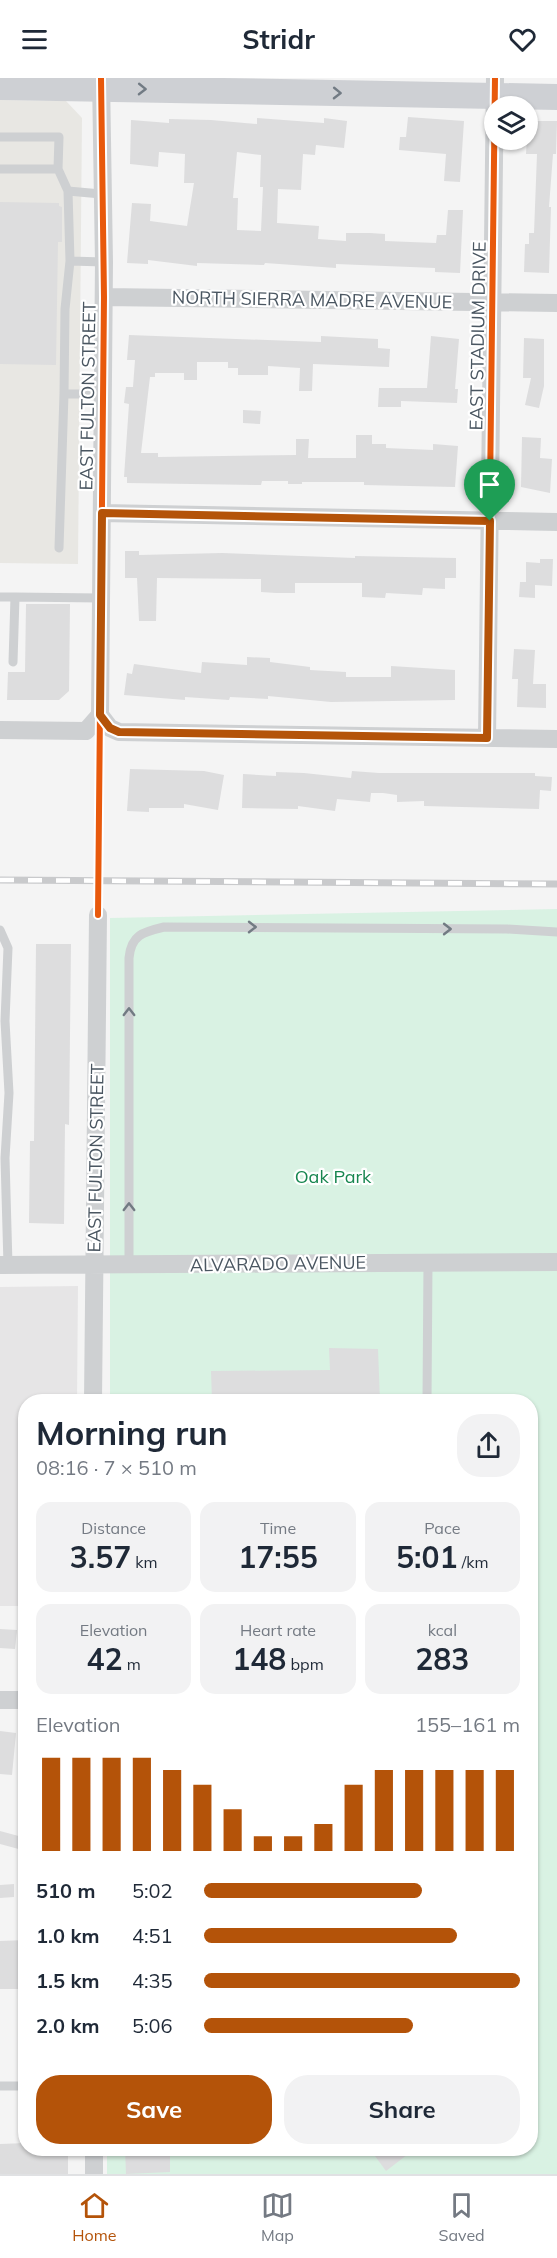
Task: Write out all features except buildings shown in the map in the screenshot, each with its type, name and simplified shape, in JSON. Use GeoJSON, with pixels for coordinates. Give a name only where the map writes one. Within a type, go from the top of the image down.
{"type":"FeatureCollection","features":[{"type":"Feature","properties":{"kind":"main road"},"geometry":{"type":"LineString","coordinates":[[0,87],[101,83],[495,87],[557,97]]}},
{"type":"Feature","properties":{"kind":"street","name":"EAST FULTON STREET"},"geometry":{"type":"LineString","coordinates":[[100,715],[104,297],[101,83]]}},
{"type":"Feature","properties":{"kind":"street","name":"EAST STADIUM DRIVE"},"geometry":{"type":"LineString","coordinates":[[487,738],[495,87]]}},
{"type":"Feature","properties":{"kind":"street","name":"NORTH SIERRA MADRE AVENUE"},"geometry":{"type":"LineString","coordinates":[[104,297],[557,303]]}},
{"type":"Feature","properties":{"kind":"street"},"geometry":{"type":"LineString","coordinates":[[102,513],[557,522]]}},
{"type":"Feature","properties":{"kind":"street"},"geometry":{"type":"LineString","coordinates":[[0,730],[86,731],[100,715],[110,728],[119,732],[557,739]]}},
{"type":"Feature","properties":{"kind":"street","name":"EAST FULTON STREET"},"geometry":{"type":"LineString","coordinates":[[93,1394],[98,915]]}},
{"type":"Feature","properties":{"kind":"street","name":"ALVARADO AVENUE"},"geometry":{"type":"LineString","coordinates":[[4,1265],[557,1262]]}},
{"type":"Feature","properties":{"kind":"street"},"geometry":{"type":"LineString","coordinates":[[0,1700],[18,1700]]}},
{"type":"Feature","properties":{"kind":"street"},"geometry":{"type":"LineString","coordinates":[[94,2156],[94,2174]]}},
{"type":"Feature","properties":{"kind":"lane"},"geometry":{"type":"LineString","coordinates":[[0,137],[59,137],[58,169],[68,191],[70,261],[64,309],[59,548]]}},
{"type":"Feature","properties":{"kind":"lane"},"geometry":{"type":"LineString","coordinates":[[0,169],[58,169]]}},
{"type":"Feature","properties":{"kind":"lane"},"geometry":{"type":"LineString","coordinates":[[68,191],[101,194]]}},
{"type":"Feature","properties":{"kind":"lane"},"geometry":{"type":"LineString","coordinates":[[70,261],[104,262]]}},
{"type":"Feature","properties":{"kind":"lane"},"geometry":{"type":"LineString","coordinates":[[64,394],[103,394]]}},
{"type":"Feature","properties":{"kind":"lane"},"geometry":{"type":"LineString","coordinates":[[0,597],[100,598]]}},
{"type":"Feature","properties":{"kind":"lane"},"geometry":{"type":"LineString","coordinates":[[13,662],[15,597]]}},
{"type":"Feature","properties":{"kind":"lane"},"geometry":{"type":"LineString","coordinates":[[129,1266],[129,958],[134,939],[142,932],[176,927],[507,929],[557,932]]}},
{"type":"Feature","properties":{"kind":"lane"},"geometry":{"type":"LineString","coordinates":[[0,930],[8,948],[5,1021],[9,1092],[5,1158],[4,1265]]}},
{"type":"Feature","properties":{"kind":"lane"},"geometry":{"type":"LineString","coordinates":[[427,1394],[428,1262]]}},
{"type":"Feature","properties":{"kind":"lane"},"geometry":{"type":"LineString","coordinates":[[0,2086],[18,2086]]}},
{"type":"Feature","properties":{"kind":"shaded area"},"geometry":{"type":"Polygon","coordinates":[[[0,100],[66,101],[82,118],[78,564],[0,563],[0,100]]]}},
{"type":"Feature","properties":{"kind":"shaded area"},"geometry":{"type":"Polygon","coordinates":[[[78,1286],[77,1394],[18,1394],[18,1606],[0,1606],[0,1287],[78,1286]]]}},
{"type":"Feature","properties":{"kind":"green space","name":"Oak Park"},"geometry":{"type":"Polygon","coordinates":[[[557,909],[557,2174],[107,2174],[107,2156],[538,2156],[538,1394],[110,1394],[110,918],[557,909]]]}},
{"type":"Feature","properties":{"kind":"railway"},"geometry":{"type":"LineString","coordinates":[[0,880],[557,884]]}},
{"type":"Feature","properties":{"kind":"cycle path"},"geometry":{"type":"LineString","coordinates":[[98,915],[104,297],[101,78]]}},
{"type":"Feature","properties":{"kind":"cycle path"},"geometry":{"type":"LineString","coordinates":[[487,738],[495,78]]}},
{"type":"Feature","properties":{"kind":"route"},"geometry":{"type":"LineString","coordinates":[[102,513],[490,521],[487,738],[119,732],[110,728],[100,715],[102,513]]}}]}
